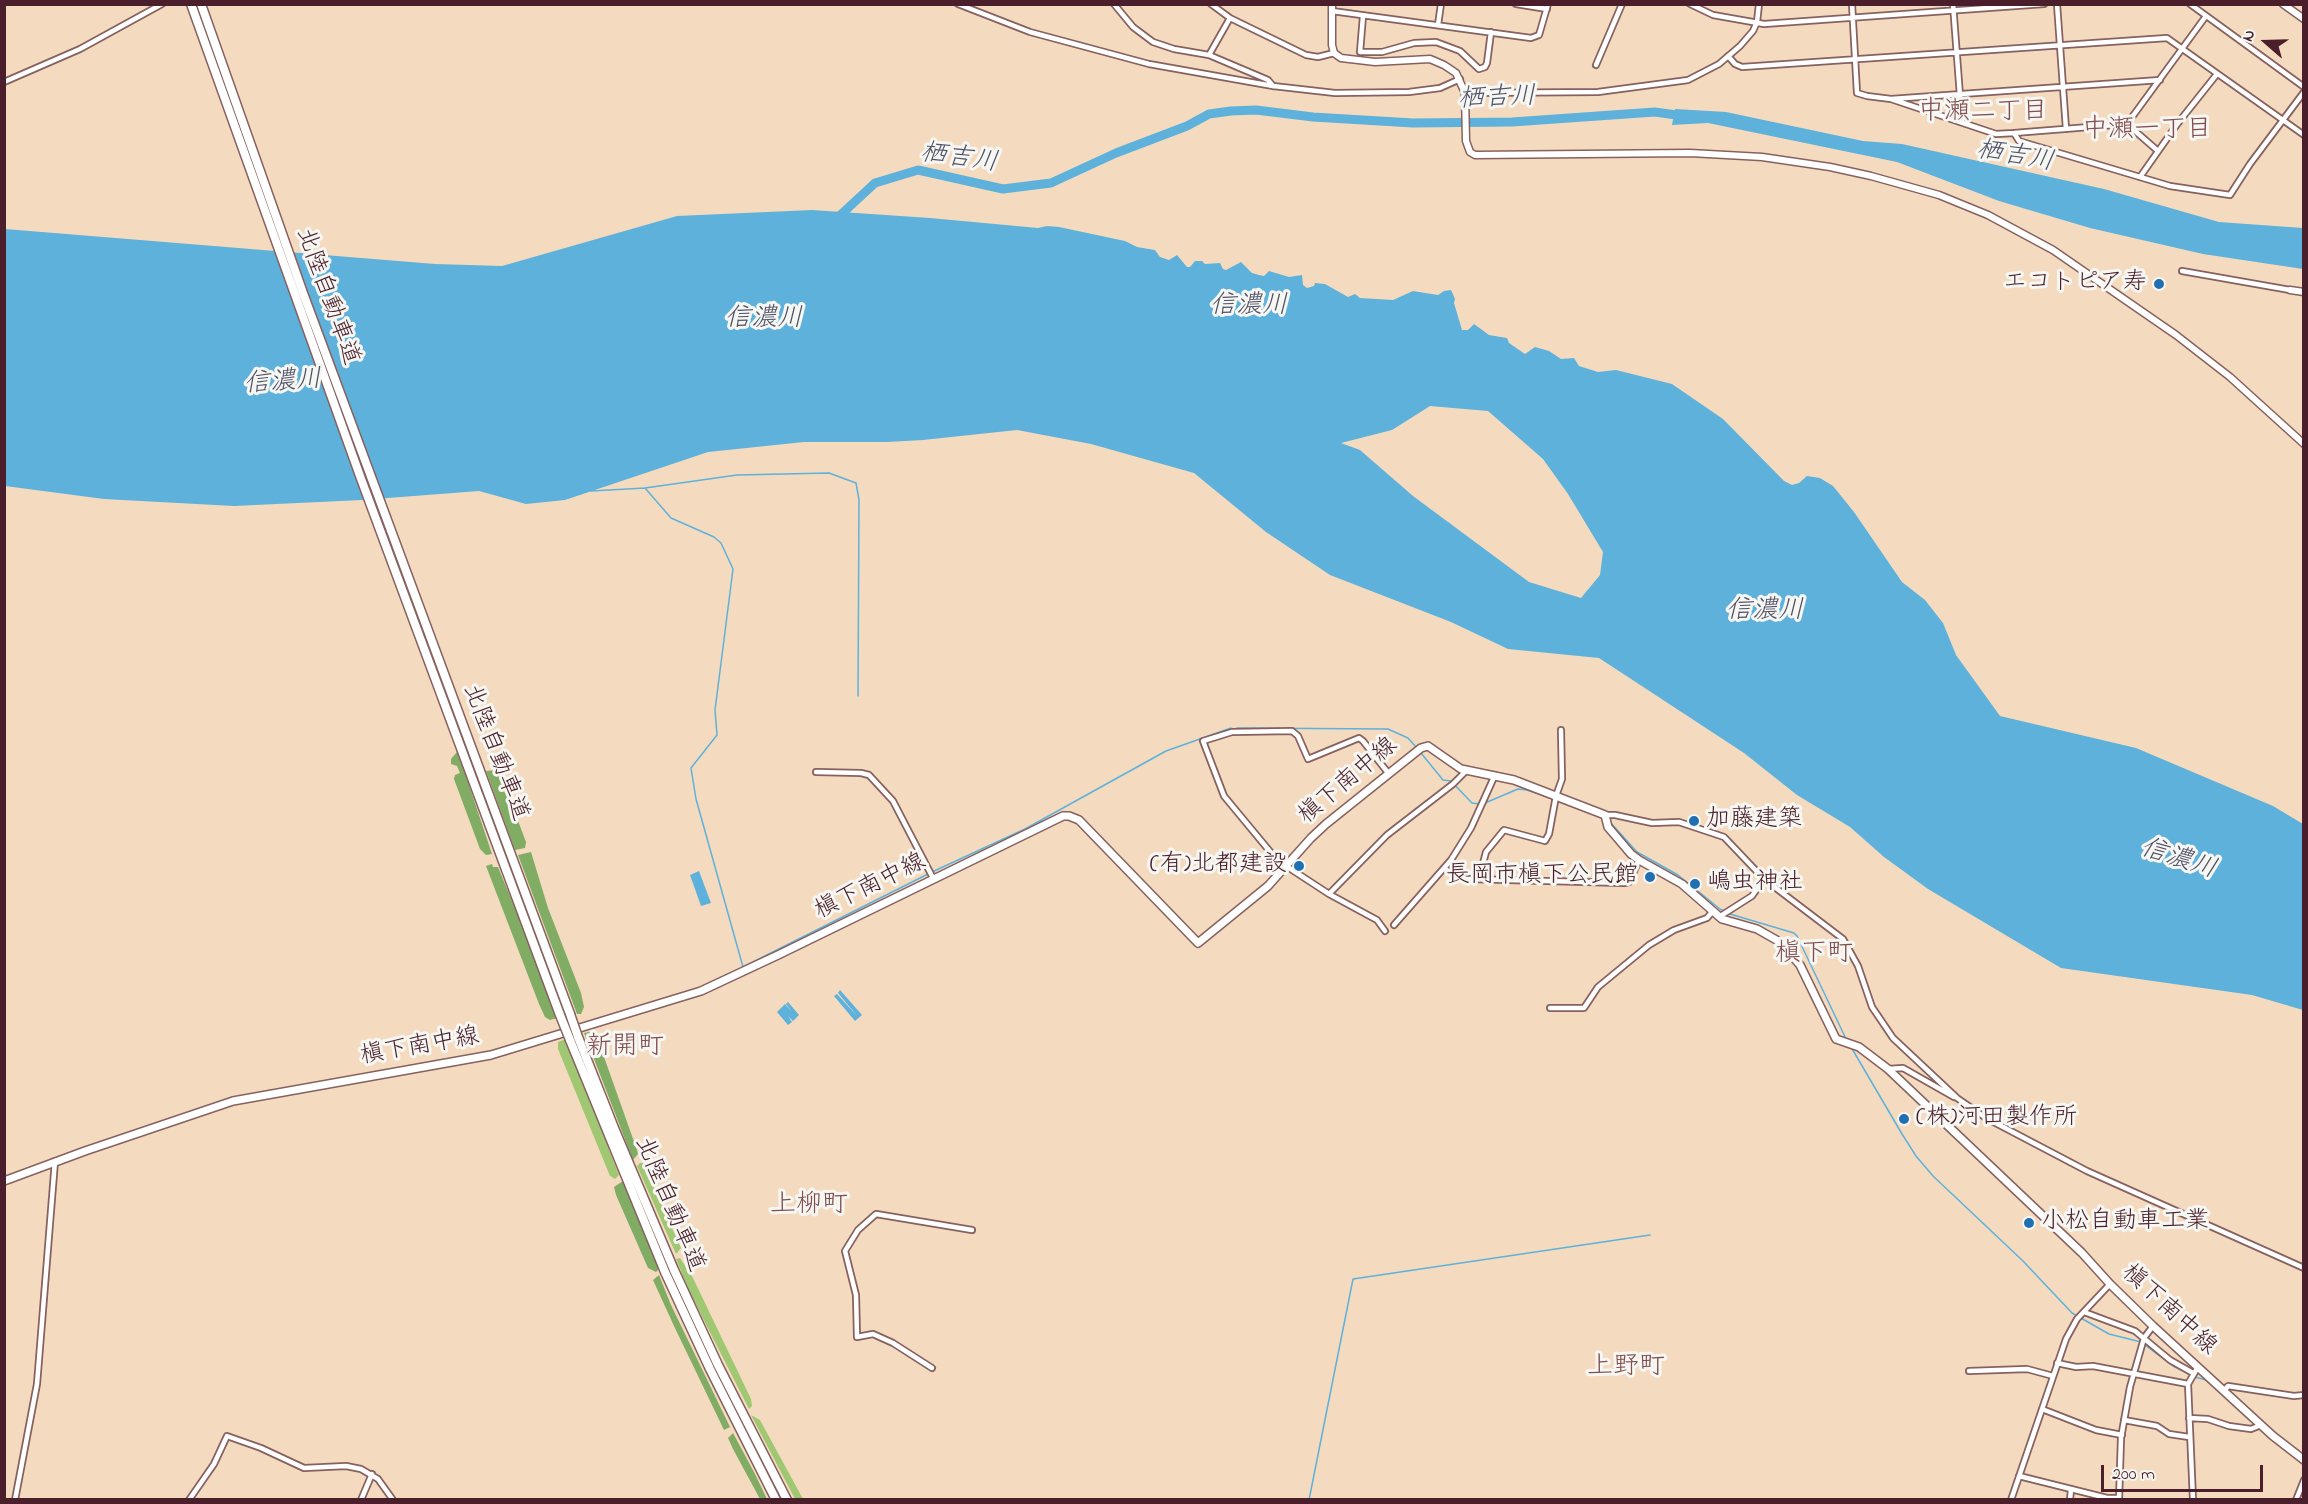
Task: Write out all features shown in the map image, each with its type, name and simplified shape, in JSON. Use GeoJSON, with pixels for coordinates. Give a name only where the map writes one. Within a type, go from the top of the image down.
{"type":"FeatureCollection","features":[{"type":"Feature","properties":{"kind":"highway","name":"北陸自動車道"},"geometry":{"type":"LineString","coordinates":[[191,4],[356,465],[570,1014],[574,1038],[613,1151],[669,1282],[776,1500]]}},
{"type":"Feature","properties":{"kind":"highway","name":"北陸自動車道"},"geometry":{"type":"LineString","coordinates":[[201,4],[560,1015],[574,1038],[674,1270],[735,1400],[787,1500]]}},
{"type":"Feature","properties":{"kind":"main road","name":"槇下南中線"},"geometry":{"type":"LineString","coordinates":[[4,1181],[55,1161],[233,1101],[491,1055],[656,1006],[717,984],[933,878],[994,851],[1056,818],[1069,816],[1079,820],[1198,943],[1261,893],[1326,824],[1425,746],[1436,750],[1456,767],[1514,780],[1605,815],[1608,827],[1639,860],[1682,884],[1715,915],[1726,921],[1757,929],[1788,949],[1813,987],[1836,1040],[1859,1047],[1888,1069],[2082,1253],[2196,1370],[2304,1460]]}},
{"type":"Feature","properties":{"kind":"street"},"geometry":{"type":"LineString","coordinates":[[4,82],[80,49],[162,4]]}},
{"type":"Feature","properties":{"kind":"street"},"geometry":{"type":"LineString","coordinates":[[958,4],[1030,32],[1149,64],[1273,86],[1335,93],[1415,92],[1440,88],[1460,79]]}},
{"type":"Feature","properties":{"kind":"street"},"geometry":{"type":"LineString","coordinates":[[1114,4],[1133,27],[1153,42],[1174,49],[1209,55],[1268,80],[1273,86]]}},
{"type":"Feature","properties":{"kind":"street"},"geometry":{"type":"LineString","coordinates":[[1210,4],[1230,18],[1306,55],[1318,57],[1334,53]]}},
{"type":"Feature","properties":{"kind":"street"},"geometry":{"type":"LineString","coordinates":[[1438,25],[1441,4]]}},
{"type":"Feature","properties":{"kind":"street"},"geometry":{"type":"LineString","coordinates":[[1516,4],[1547,7],[1539,35],[1536,38],[1364,16],[1332,8],[1330,34],[1334,53],[1341,58],[1368,62],[1424,59],[1436,61],[1450,68],[1460,79],[1466,96],[1466,141],[1468,149],[1475,155],[1666,153],[1762,157],[1830,167],[1939,195],[1988,215],[2030,236],[2120,294],[2230,377],[2304,444]]}},
{"type":"Feature","properties":{"kind":"street"},"geometry":{"type":"LineString","coordinates":[[1596,65],[1622,4]]}},
{"type":"Feature","properties":{"kind":"street"},"geometry":{"type":"LineString","coordinates":[[1690,4],[1713,15],[1764,24],[2044,4]]}},
{"type":"Feature","properties":{"kind":"street"},"geometry":{"type":"LineString","coordinates":[[1466,96],[1598,92],[1688,80],[1707,71],[1746,39],[1757,22],[1759,4]]}},
{"type":"Feature","properties":{"kind":"street"},"geometry":{"type":"LineString","coordinates":[[1852,4],[1857,93],[1890,99],[2160,80]]}},
{"type":"Feature","properties":{"kind":"street"},"geometry":{"type":"LineString","coordinates":[[1953,4],[1962,122]]}},
{"type":"Feature","properties":{"kind":"street"},"geometry":{"type":"LineString","coordinates":[[2057,4],[2066,129]]}},
{"type":"Feature","properties":{"kind":"street"},"geometry":{"type":"LineString","coordinates":[[2190,4],[2304,87]]}},
{"type":"Feature","properties":{"kind":"street"},"geometry":{"type":"LineString","coordinates":[[2283,4],[2304,19]]}},
{"type":"Feature","properties":{"kind":"street"},"geometry":{"type":"LineString","coordinates":[[1364,16],[1360,52],[1382,52],[1414,43],[1436,42],[1460,51],[1479,69],[1483,69],[1487,63],[1491,32]]}},
{"type":"Feature","properties":{"kind":"street"},"geometry":{"type":"LineString","coordinates":[[2127,124],[2206,16]]}},
{"type":"Feature","properties":{"kind":"street"},"geometry":{"type":"LineString","coordinates":[[1209,55],[1230,18]]}},
{"type":"Feature","properties":{"kind":"street"},"geometry":{"type":"LineString","coordinates":[[1728,56],[1735,64],[1742,67],[2163,38],[2169,39],[2304,135]]}},
{"type":"Feature","properties":{"kind":"street"},"geometry":{"type":"LineString","coordinates":[[2140,177],[2217,74]]}},
{"type":"Feature","properties":{"kind":"street"},"geometry":{"type":"LineString","coordinates":[[2014,133],[2019,141],[2140,177],[2186,190],[2230,195],[2304,92]]}},
{"type":"Feature","properties":{"kind":"street"},"geometry":{"type":"LineString","coordinates":[[1890,99],[1996,134],[2127,124],[2158,151]]}},
{"type":"Feature","properties":{"kind":"street"},"geometry":{"type":"LineString","coordinates":[[2182,271],[2304,292]]}},
{"type":"Feature","properties":{"kind":"street"},"geometry":{"type":"LineString","coordinates":[[1479,879],[1486,852],[1504,830],[1545,841],[1549,834],[1556,796],[1563,774],[1561,730]]}},
{"type":"Feature","properties":{"kind":"street"},"geometry":{"type":"LineString","coordinates":[[1385,931],[1377,920],[1329,894],[1277,860],[1229,805],[1221,792],[1203,741],[1232,732],[1292,731],[1298,736],[1308,759],[1359,738],[1389,774]]}},
{"type":"Feature","properties":{"kind":"street"},"geometry":{"type":"LineString","coordinates":[[1329,894],[1387,835],[1453,784],[1467,770]]}},
{"type":"Feature","properties":{"kind":"street"},"geometry":{"type":"LineString","coordinates":[[816,772],[861,772],[877,782],[893,801],[933,878]]}},
{"type":"Feature","properties":{"kind":"street"},"geometry":{"type":"LineString","coordinates":[[1394,925],[1445,869],[1471,828],[1495,775]]}},
{"type":"Feature","properties":{"kind":"street"},"geometry":{"type":"LineString","coordinates":[[1605,815],[1652,823],[1679,822],[1720,835],[1729,841],[1764,879],[1843,939],[1855,958],[1872,1006],[1883,1025],[1893,1038],[1957,1098]]}},
{"type":"Feature","properties":{"kind":"street"},"geometry":{"type":"LineString","coordinates":[[1445,869],[1462,879],[1624,883],[1629,882],[1639,860]]}},
{"type":"Feature","properties":{"kind":"street"},"geometry":{"type":"LineString","coordinates":[[1551,1008],[1584,1008],[1598,987],[1649,945],[1674,930],[1715,915],[1752,896],[1764,879]]}},
{"type":"Feature","properties":{"kind":"street"},"geometry":{"type":"LineString","coordinates":[[1888,1069],[1899,1066],[1957,1098],[1997,1125],[2065,1160],[2168,1209],[2304,1268]]}},
{"type":"Feature","properties":{"kind":"street"},"geometry":{"type":"LineString","coordinates":[[15,1500],[37,1384],[55,1161]]}},
{"type":"Feature","properties":{"kind":"street"},"geometry":{"type":"LineString","coordinates":[[932,1368],[893,1343],[873,1334],[857,1337],[856,1295],[845,1251],[858,1230],[876,1214],[972,1230]]}},
{"type":"Feature","properties":{"kind":"street"},"geometry":{"type":"LineString","coordinates":[[2011,1500],[2069,1332],[2110,1284]]}},
{"type":"Feature","properties":{"kind":"street"},"geometry":{"type":"LineString","coordinates":[[2084,1312],[2132,1329],[2170,1360],[2196,1370],[2188,1384],[2193,1500]]}},
{"type":"Feature","properties":{"kind":"street"},"geometry":{"type":"LineString","coordinates":[[2019,1476],[2119,1499],[2122,1435],[2132,1375],[2144,1338],[2153,1326]]}},
{"type":"Feature","properties":{"kind":"street"},"geometry":{"type":"LineString","coordinates":[[2057,1363],[2076,1367],[2093,1366],[2188,1384]]}},
{"type":"Feature","properties":{"kind":"street"},"geometry":{"type":"LineString","coordinates":[[1969,1371],[2027,1369],[2053,1376]]}},
{"type":"Feature","properties":{"kind":"street"},"geometry":{"type":"LineString","coordinates":[[2224,1391],[2229,1386],[2294,1396],[2304,1395]]}},
{"type":"Feature","properties":{"kind":"street"},"geometry":{"type":"LineString","coordinates":[[2042,1409],[2096,1430],[2122,1435]]}},
{"type":"Feature","properties":{"kind":"street"},"geometry":{"type":"LineString","coordinates":[[2189,1418],[2208,1419],[2229,1426],[2251,1429],[2261,1425]]}},
{"type":"Feature","properties":{"kind":"street"},"geometry":{"type":"LineString","coordinates":[[2124,1420],[2157,1426],[2169,1434],[2189,1437]]}},
{"type":"Feature","properties":{"kind":"street"},"geometry":{"type":"LineString","coordinates":[[189,1500],[214,1464],[227,1436],[261,1448],[304,1468],[346,1466],[361,1469],[372,1474],[393,1500]]}},
{"type":"Feature","properties":{"kind":"street"},"geometry":{"type":"LineString","coordinates":[[361,1500],[372,1474]]}},
{"type":"Feature","properties":{"kind":"street"},"geometry":{"type":"LineString","coordinates":[[2296,1500],[2304,1480]]}},
{"type":"Feature","properties":{"kind":"street"},"geometry":{"type":"LineString","coordinates":[[2070,1500],[2071,1489]]}},
{"type":"Feature","properties":{"kind":"green space"},"geometry":{"type":"Polygon","coordinates":[[[457,752],[492,854],[486,855],[480,849],[454,779],[455,775],[460,773],[457,766],[451,764],[451,759],[457,752]]]}},
{"type":"Feature","properties":{"kind":"green space"},"geometry":{"type":"Polygon","coordinates":[[[497,770],[526,842],[525,848],[515,850],[486,771],[497,770]]]}},
{"type":"Feature","properties":{"kind":"green space"},"geometry":{"type":"Polygon","coordinates":[[[531,852],[548,908],[581,993],[584,1007],[581,1014],[577,1014],[518,855],[531,852]]]}},
{"type":"Feature","properties":{"kind":"green space"},"geometry":{"type":"Polygon","coordinates":[[[492,864],[493,867],[498,867],[557,1018],[550,1020],[545,1017],[539,1004],[486,866],[492,864]]]}},
{"type":"Feature","properties":{"kind":"green space"},"geometry":{"type":"Polygon","coordinates":[[[584,1033],[593,1033],[598,1040],[637,1150],[638,1154],[633,1160],[584,1033]]]}},
{"type":"Feature","properties":{"kind":"green space"},"geometry":{"type":"Polygon","coordinates":[[[566,1039],[619,1175],[615,1179],[610,1176],[558,1049],[558,1042],[566,1039]]]}},
{"type":"Feature","properties":{"kind":"green space"},"geometry":{"type":"Polygon","coordinates":[[[643,1163],[681,1248],[676,1254],[637,1166],[643,1163]]]}},
{"type":"Feature","properties":{"kind":"green space"},"geometry":{"type":"Polygon","coordinates":[[[623,1181],[659,1269],[656,1272],[648,1268],[616,1195],[614,1187],[623,1181]]]}},
{"type":"Feature","properties":{"kind":"green space"},"geometry":{"type":"Polygon","coordinates":[[[680,1258],[693,1278],[751,1399],[752,1406],[749,1409],[689,1291],[676,1259],[680,1258]]]}},
{"type":"Feature","properties":{"kind":"green space"},"geometry":{"type":"Polygon","coordinates":[[[659,1275],[671,1305],[730,1427],[724,1430],[653,1280],[659,1275]]]}},
{"type":"Feature","properties":{"kind":"green space"},"geometry":{"type":"Polygon","coordinates":[[[751,1415],[760,1420],[803,1499],[795,1499],[751,1415]]]}},
{"type":"Feature","properties":{"kind":"green space"},"geometry":{"type":"Polygon","coordinates":[[[733,1433],[767,1499],[760,1499],[733,1449],[728,1438],[733,1433]]]}},
{"type":"Feature","properties":{"kind":"water"},"geometry":{"type":"Polygon","coordinates":[[[1675,109],[1726,112],[1863,141],[1902,144],[2104,189],[2219,222],[2303,228],[2303,269],[2203,254],[2090,228],[1999,201],[1897,162],[1708,123],[1672,125],[1675,109]]]}},
{"type":"Feature","properties":{"kind":"water","name":"信濃川"},"geometry":{"type":"Polygon","coordinates":[[[812,210],[1038,228],[1059,227],[1155,250],[1160,257],[1169,260],[1177,255],[1187,267],[1195,261],[1202,261],[1205,264],[1220,263],[1226,270],[1241,262],[1252,273],[1259,275],[1264,276],[1269,271],[1289,277],[1302,275],[1303,285],[1307,288],[1314,286],[1315,283],[1325,284],[1348,297],[1355,294],[1360,298],[1393,300],[1413,291],[1438,295],[1451,290],[1462,330],[1468,330],[1474,324],[1489,335],[1507,338],[1509,343],[1525,354],[1535,347],[1549,351],[1561,359],[1574,358],[1579,366],[1598,372],[1616,370],[1672,384],[1723,419],[1784,481],[1792,485],[1799,483],[1807,476],[1820,478],[1833,486],[1854,512],[1902,582],[1925,600],[1943,623],[1956,655],[2000,716],[2136,748],[2273,806],[2303,824],[2303,1010],[2252,995],[2061,968],[1928,889],[1884,857],[1850,827],[1797,795],[1744,753],[1599,658],[1508,649],[1451,622],[1330,575],[1266,532],[1194,473],[1091,444],[1017,430],[923,440],[804,442],[708,452],[565,500],[526,504],[479,491],[362,500],[234,506],[104,499],[5,486],[5,229],[435,264],[502,266],[677,216],[812,210]],[[1430,406],[1392,430],[1341,443],[1360,450],[1413,496],[1529,582],[1581,598],[1600,575],[1603,552],[1568,494],[1543,459],[1488,411],[1430,406]]]}},
{"type":"Feature","properties":{"kind":"water"},"geometry":{"type":"Polygon","coordinates":[[[699,871],[711,903],[701,906],[690,875],[699,871]]]}},
{"type":"Feature","properties":{"kind":"water"},"geometry":{"type":"Polygon","coordinates":[[[840,990],[862,1015],[855,1021],[834,996],[837,994],[858,1017],[838,993],[840,990]]]}},
{"type":"Feature","properties":{"kind":"water"},"geometry":{"type":"Polygon","coordinates":[[[788,1002],[799,1015],[793,1021],[788,1016],[792,1022],[788,1025],[777,1012],[785,1004],[792,1012],[786,1004],[788,1002]]]}},
{"type":"Feature","properties":{"kind":"waterway","name":"栖吉川"},"geometry":{"type":"LineString","coordinates":[[835,220],[875,183],[918,170],[1003,189],[1051,183],[1116,153],[1187,126],[1209,114],[1231,111],[1256,110],[1313,117],[1413,123],[1512,122],[1655,112],[1683,116]]}},
{"type":"Feature","properties":{"kind":"waterway"},"geometry":{"type":"LineString","coordinates":[[645,488],[737,475],[829,473],[856,483],[859,500],[858,696]]}},
{"type":"Feature","properties":{"kind":"waterway"},"geometry":{"type":"LineString","coordinates":[[591,491],[645,488],[671,518],[714,537],[721,543],[733,569],[715,710],[717,735],[691,768],[696,799],[743,967],[928,874]]}},
{"type":"Feature","properties":{"kind":"waterway"},"geometry":{"type":"LineString","coordinates":[[932,872],[1025,829],[1166,751],[1231,728]]}},
{"type":"Feature","properties":{"kind":"waterway"},"geometry":{"type":"LineString","coordinates":[[1237,728],[1388,729],[1408,738],[1416,747]]}},
{"type":"Feature","properties":{"kind":"waterway"},"geometry":{"type":"LineString","coordinates":[[1421,753],[1443,780],[1451,781],[1472,803],[1480,804]]}},
{"type":"Feature","properties":{"kind":"waterway"},"geometry":{"type":"LineString","coordinates":[[1485,803],[1518,789],[1553,799]]}},
{"type":"Feature","properties":{"kind":"waterway"},"geometry":{"type":"LineString","coordinates":[[1557,801],[1592,814]]}},
{"type":"Feature","properties":{"kind":"waterway"},"geometry":{"type":"LineString","coordinates":[[1610,822],[1637,852],[1678,875],[1720,909],[1794,933],[1847,1041]]}},
{"type":"Feature","properties":{"kind":"waterway"},"geometry":{"type":"LineString","coordinates":[[1851,1047],[1902,1134],[1916,1156],[1933,1176],[2023,1261],[2072,1313],[2109,1334],[2141,1342]]}},
{"type":"Feature","properties":{"kind":"waterway"},"geometry":{"type":"LineString","coordinates":[[1309,1500],[1353,1279],[1650,1235]]}},
{"type":"Feature","properties":{"kind":"waterway"},"geometry":{"type":"LineString","coordinates":[[2145,1345],[2173,1366],[2191,1375]]}},
{"type":"Feature","properties":{"kind":"waterway"},"geometry":{"type":"LineString","coordinates":[[2195,1377],[2206,1380]]}},
{"type":"Feature","properties":{"kind":"place","name":"エコトピア寿"},"geometry":{"type":"Point","coordinates":[2159,284]}},
{"type":"Feature","properties":{"kind":"place","name":"加藤建築"},"geometry":{"type":"Point","coordinates":[1694,821]}},
{"type":"Feature","properties":{"kind":"place","name":"(有)北都建設"},"geometry":{"type":"Point","coordinates":[1299,866]}},
{"type":"Feature","properties":{"kind":"place","name":"長岡市槇下公民館"},"geometry":{"type":"Point","coordinates":[1650,877]}},
{"type":"Feature","properties":{"kind":"place","name":"嶋虫神社"},"geometry":{"type":"Point","coordinates":[1695,884]}},
{"type":"Feature","properties":{"kind":"place","name":"(株)河田製作所"},"geometry":{"type":"Point","coordinates":[1904,1119]}},
{"type":"Feature","properties":{"kind":"place","name":"小松自動車工業"},"geometry":{"type":"Point","coordinates":[2029,1223]}},
{"type":"Feature","properties":{"kind":"district","name":"中瀬二丁目"},"geometry":{"type":"Point","coordinates":[1983,114]}},
{"type":"Feature","properties":{"kind":"district","name":"中瀬一丁目"},"geometry":{"type":"Point","coordinates":[2147,132]}},
{"type":"Feature","properties":{"kind":"district","name":"槇下町"},"geometry":{"type":"Point","coordinates":[1814,956]}},
{"type":"Feature","properties":{"kind":"district","name":"新開町"},"geometry":{"type":"Point","coordinates":[625,1049]}},
{"type":"Feature","properties":{"kind":"district","name":"上柳町"},"geometry":{"type":"Point","coordinates":[809,1207]}},
{"type":"Feature","properties":{"kind":"district","name":"上野町"},"geometry":{"type":"Point","coordinates":[1626,1369]}}]}
